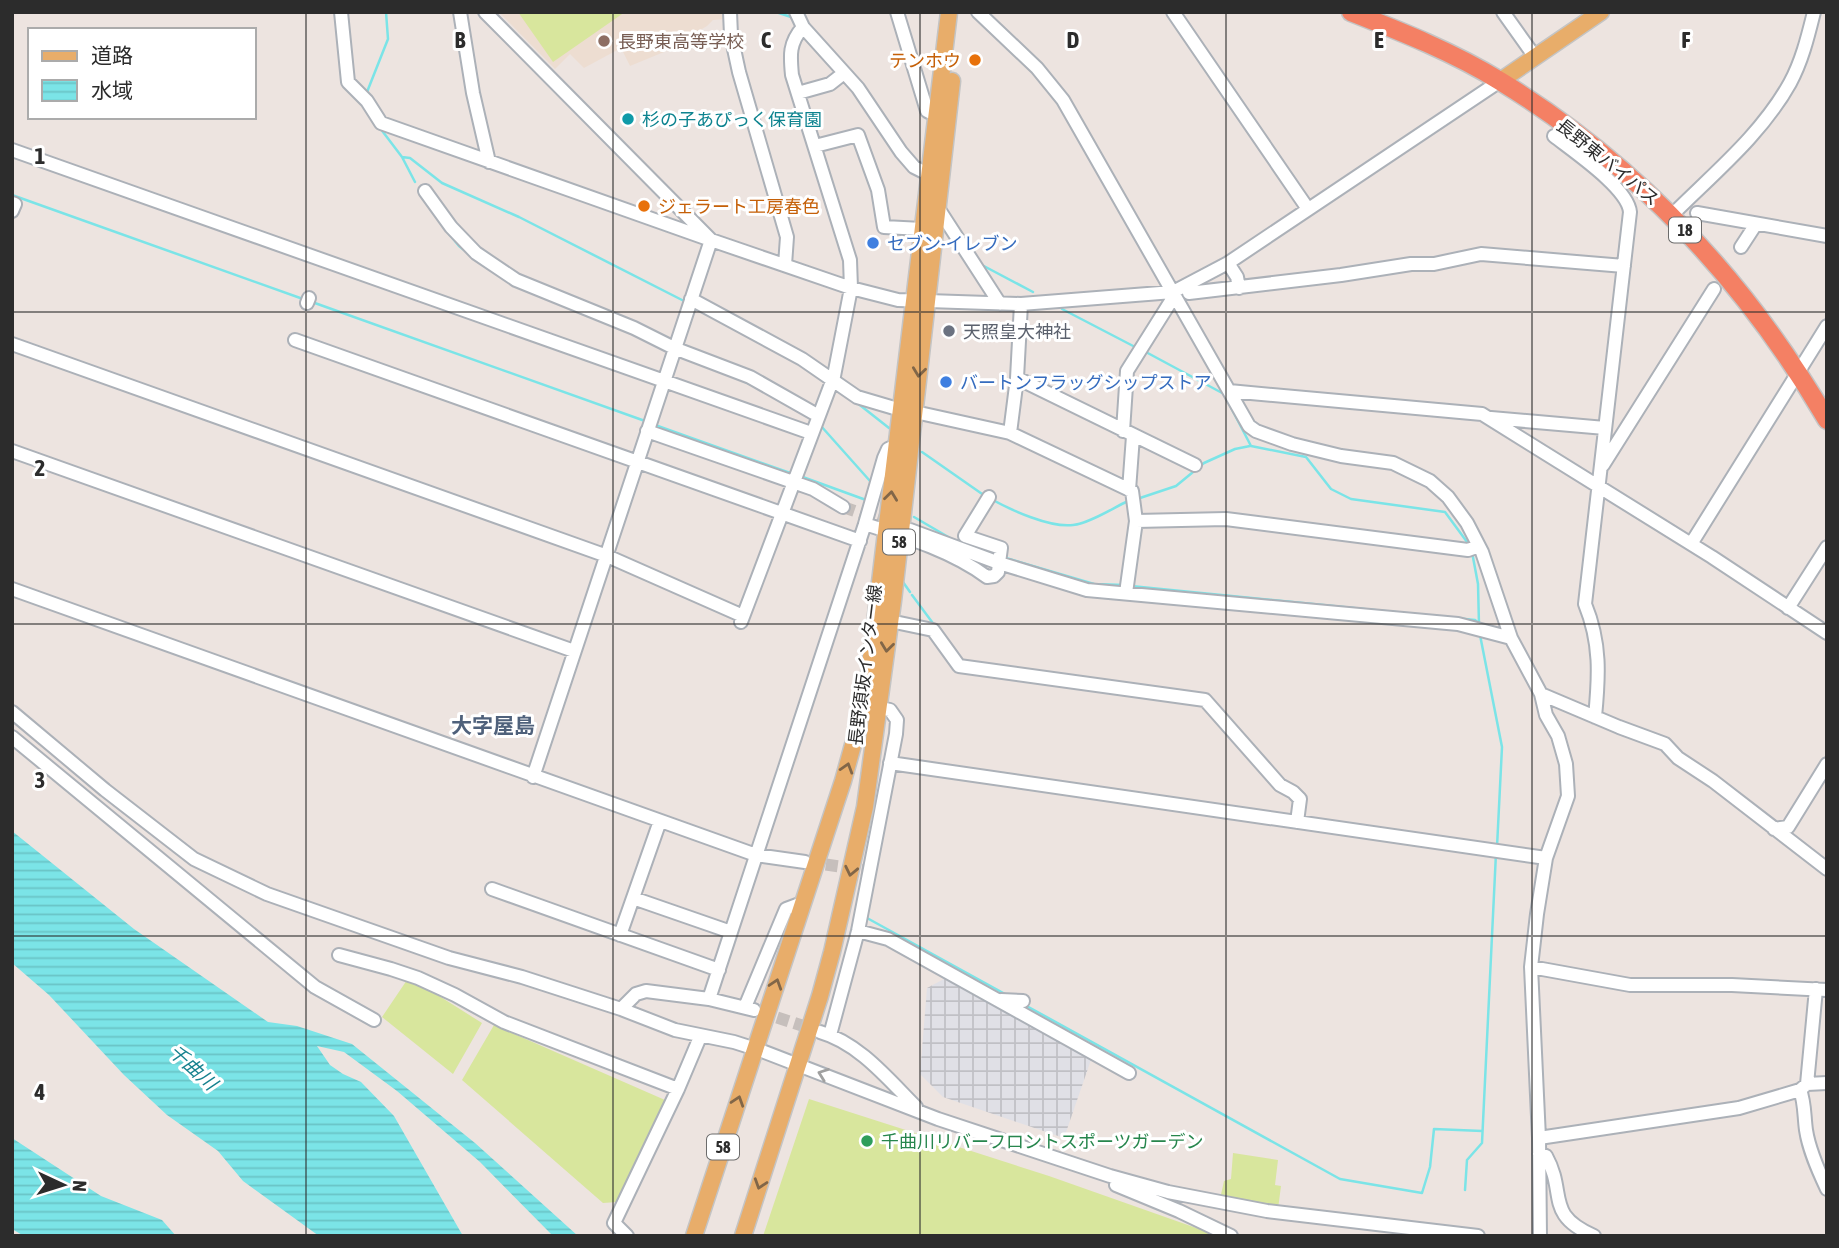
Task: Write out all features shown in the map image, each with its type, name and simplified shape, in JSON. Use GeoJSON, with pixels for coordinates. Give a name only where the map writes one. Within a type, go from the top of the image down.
{"type":"FeatureCollection","features":[{"type":"Feature","properties":{"kind":"highway","name":"長野東バイパス"},"geometry":{"type":"LineString","coordinates":[[1351,12],[1412,36],[1500,81],[1629,174],[1672,215],[1743,296],[1799,372],[1827,420]]}},
{"type":"Feature","properties":{"kind":"main road","name":"長野須坂インター線"},"geometry":{"type":"LineString","coordinates":[[921,300],[922,229],[949,12]]}},
{"type":"Feature","properties":{"kind":"main road","name":"長野須坂インター線"},"geometry":{"type":"LineString","coordinates":[[743,1236],[830,963],[865,807],[890,621],[908,411],[921,300],[938,208],[960,12]]}},
{"type":"Feature","properties":{"kind":"main road"},"geometry":{"type":"LineString","coordinates":[[1500,81],[1601,12]]}},
{"type":"Feature","properties":{"kind":"main road","name":"長野須坂インター線"},"geometry":{"type":"LineString","coordinates":[[694,1236],[843,781],[866,698],[899,532],[897,445],[908,411]]}},
{"type":"Feature","properties":{"kind":"street"},"geometry":{"type":"LineString","coordinates":[[341,12],[348,82],[367,101],[382,123],[711,240],[851,288],[898,300],[1021,304],[1172,296],[1228,263],[1500,81]]}},
{"type":"Feature","properties":{"kind":"street"},"geometry":{"type":"LineString","coordinates":[[460,12],[473,93],[489,162]]}},
{"type":"Feature","properties":{"kind":"street"},"geometry":{"type":"LineString","coordinates":[[485,12],[711,240]]}},
{"type":"Feature","properties":{"kind":"street"},"geometry":{"type":"LineString","coordinates":[[730,12],[731,35],[739,72],[788,237],[785,265]]}},
{"type":"Feature","properties":{"kind":"street"},"geometry":{"type":"LineString","coordinates":[[785,12],[799,19],[844,73],[873,108],[901,152],[914,167],[930,175]]}},
{"type":"Feature","properties":{"kind":"street"},"geometry":{"type":"LineString","coordinates":[[897,12],[927,111],[937,116]]}},
{"type":"Feature","properties":{"kind":"street"},"geometry":{"type":"LineString","coordinates":[[1173,12],[1308,209]]}},
{"type":"Feature","properties":{"kind":"street"},"geometry":{"type":"LineString","coordinates":[[1503,12],[1535,57]]}},
{"type":"Feature","properties":{"kind":"street"},"geometry":{"type":"LineString","coordinates":[[1672,215],[1752,137],[1773,110],[1791,81],[1805,47],[1814,12]]}},
{"type":"Feature","properties":{"kind":"street"},"geometry":{"type":"LineString","coordinates":[[986,14],[1063,100],[1172,296],[1249,426],[1292,444],[1341,456],[1392,463],[1415,471],[1448,497],[1467,523],[1474,548],[1511,638],[1541,694],[1546,715],[1558,736],[1568,782],[1568,796],[1546,858],[1536,914],[1531,967],[1539,1138],[1540,1236]]}},
{"type":"Feature","properties":{"kind":"street"},"geometry":{"type":"LineString","coordinates":[[12,344],[607,556],[742,619],[832,380],[851,288],[850,260],[792,75],[790,52],[799,19]]}},
{"type":"Feature","properties":{"kind":"street"},"geometry":{"type":"LineString","coordinates":[[798,93],[830,84],[844,73]]}},
{"type":"Feature","properties":{"kind":"street"},"geometry":{"type":"LineString","coordinates":[[815,146],[858,135],[878,190],[884,226],[922,229]]}},
{"type":"Feature","properties":{"kind":"street"},"geometry":{"type":"LineString","coordinates":[[1554,136],[1594,168],[1629,204],[1585,604],[1592,619],[1600,660],[1595,717]]}},
{"type":"Feature","properties":{"kind":"street"},"geometry":{"type":"LineString","coordinates":[[12,150],[811,433]]}},
{"type":"Feature","properties":{"kind":"street"},"geometry":{"type":"LineString","coordinates":[[425,191],[451,228],[476,253],[516,280],[634,328],[674,348],[750,377],[817,415]]}},
{"type":"Feature","properties":{"kind":"street"},"geometry":{"type":"LineString","coordinates":[[12,203],[15,204],[12,211]]}},
{"type":"Feature","properties":{"kind":"street"},"geometry":{"type":"LineString","coordinates":[[938,208],[1000,304]]}},
{"type":"Feature","properties":{"kind":"street"},"geometry":{"type":"LineString","coordinates":[[1697,213],[1827,236]]}},
{"type":"Feature","properties":{"kind":"street"},"geometry":{"type":"LineString","coordinates":[[1741,247],[1756,224]]}},
{"type":"Feature","properties":{"kind":"street"},"geometry":{"type":"LineString","coordinates":[[533,776],[711,240]]}},
{"type":"Feature","properties":{"kind":"street"},"geometry":{"type":"LineString","coordinates":[[1189,293],[1411,264],[1434,264],[1481,254],[1624,266]]}},
{"type":"Feature","properties":{"kind":"street"},"geometry":{"type":"LineString","coordinates":[[1228,263],[1237,277],[1239,288]]}},
{"type":"Feature","properties":{"kind":"street"},"geometry":{"type":"LineString","coordinates":[[1601,468],[1714,289]]}},
{"type":"Feature","properties":{"kind":"street"},"geometry":{"type":"LineString","coordinates":[[1129,490],[1126,371],[1172,296]]}},
{"type":"Feature","properties":{"kind":"street"},"geometry":{"type":"LineString","coordinates":[[691,299],[802,359],[857,397],[1010,433],[1132,491],[1136,520],[1126,588]]}},
{"type":"Feature","properties":{"kind":"street"},"geometry":{"type":"LineString","coordinates":[[1010,433],[1017,378],[1021,304]]}},
{"type":"Feature","properties":{"kind":"street"},"geometry":{"type":"LineString","coordinates":[[1691,544],[1827,326]]}},
{"type":"Feature","properties":{"kind":"street"},"geometry":{"type":"LineString","coordinates":[[295,340],[860,541]]}},
{"type":"Feature","properties":{"kind":"street"},"geometry":{"type":"LineString","coordinates":[[1017,378],[1195,465]]}},
{"type":"Feature","properties":{"kind":"street"},"geometry":{"type":"LineString","coordinates":[[1229,391],[1482,414],[1691,544],[1827,633]]}},
{"type":"Feature","properties":{"kind":"street"},"geometry":{"type":"LineString","coordinates":[[1488,418],[1605,428]]}},
{"type":"Feature","properties":{"kind":"street"},"geometry":{"type":"LineString","coordinates":[[647,431],[795,477],[843,507]]}},
{"type":"Feature","properties":{"kind":"street"},"geometry":{"type":"LineString","coordinates":[[709,999],[888,449],[897,445]]}},
{"type":"Feature","properties":{"kind":"street"},"geometry":{"type":"LineString","coordinates":[[12,451],[575,651]]}},
{"type":"Feature","properties":{"kind":"street"},"geometry":{"type":"LineString","coordinates":[[865,524],[899,532],[970,564],[988,577],[994,576],[998,572],[1001,548],[965,536],[988,498]]}},
{"type":"Feature","properties":{"kind":"street"},"geometry":{"type":"LineString","coordinates":[[1136,520],[1226,519],[1474,548]]}},
{"type":"Feature","properties":{"kind":"street"},"geometry":{"type":"LineString","coordinates":[[1787,608],[1827,547]]}},
{"type":"Feature","properties":{"kind":"street"},"geometry":{"type":"LineString","coordinates":[[1000,558],[1087,590],[1126,588],[1446,623],[1511,638]]}},
{"type":"Feature","properties":{"kind":"street"},"geometry":{"type":"LineString","coordinates":[[12,589],[756,855],[804,862]]}},
{"type":"Feature","properties":{"kind":"street"},"geometry":{"type":"LineString","coordinates":[[890,621],[933,630],[959,666],[1205,700],[1280,785],[1300,799],[1297,822]]}},
{"type":"Feature","properties":{"kind":"street"},"geometry":{"type":"LineString","coordinates":[[1541,694],[1665,744],[1678,758],[1713,781],[1827,869]]}},
{"type":"Feature","properties":{"kind":"street"},"geometry":{"type":"LineString","coordinates":[[880,708],[890,710],[898,720],[858,931],[825,1033],[861,1054],[919,1110]]}},
{"type":"Feature","properties":{"kind":"street"},"geometry":{"type":"LineString","coordinates":[[12,712],[105,790],[194,859],[267,894],[449,958],[522,977],[621,1009],[675,1030],[734,1042],[753,1053],[938,1119],[1110,1176],[1168,1192],[1267,1211],[1478,1236]]}},
{"type":"Feature","properties":{"kind":"street"},"geometry":{"type":"LineString","coordinates":[[12,737],[315,987],[374,1020]]}},
{"type":"Feature","properties":{"kind":"street"},"geometry":{"type":"LineString","coordinates":[[890,763],[1546,858]]}},
{"type":"Feature","properties":{"kind":"street"},"geometry":{"type":"LineString","coordinates":[[1774,829],[1788,827],[1827,764]]}},
{"type":"Feature","properties":{"kind":"street"},"geometry":{"type":"LineString","coordinates":[[620,935],[660,821]]}},
{"type":"Feature","properties":{"kind":"street"},"geometry":{"type":"LineString","coordinates":[[492,889],[719,970]]}},
{"type":"Feature","properties":{"kind":"street"},"geometry":{"type":"LineString","coordinates":[[634,898],[731,932]]}},
{"type":"Feature","properties":{"kind":"street"},"geometry":{"type":"LineString","coordinates":[[621,1009],[636,994],[646,991],[709,999],[749,1009],[786,909],[802,903]]}},
{"type":"Feature","properties":{"kind":"street"},"geometry":{"type":"LineString","coordinates":[[858,931],[888,939],[1129,1073]]}},
{"type":"Feature","properties":{"kind":"street"},"geometry":{"type":"LineString","coordinates":[[339,956],[418,978],[504,1022],[678,1089]]}},
{"type":"Feature","properties":{"kind":"street"},"geometry":{"type":"LineString","coordinates":[[1531,967],[1630,985],[1732,985],[1822,989],[1803,1098],[1806,1132],[1814,1161],[1827,1189]]}},
{"type":"Feature","properties":{"kind":"street"},"geometry":{"type":"LineString","coordinates":[[997,999],[1017,1001]]}},
{"type":"Feature","properties":{"kind":"street"},"geometry":{"type":"LineString","coordinates":[[627,1236],[614,1223],[700,1037]]}},
{"type":"Feature","properties":{"kind":"street"},"geometry":{"type":"LineString","coordinates":[[1539,1138],[1739,1108],[1804,1087],[1827,1083]]}},
{"type":"Feature","properties":{"kind":"street"},"geometry":{"type":"LineString","coordinates":[[1539,1154],[1546,1156],[1552,1166],[1560,1207],[1568,1222],[1594,1236]]}},
{"type":"Feature","properties":{"kind":"street"},"geometry":{"type":"LineString","coordinates":[[1110,1176],[1110,1183],[1157,1201],[1231,1236]]}},
{"type":"Feature","properties":{"kind":"street"},"geometry":{"type":"LineString","coordinates":[[1398,1226],[1413,1236]]}},
{"type":"Feature","properties":{"kind":"shaded area","name":"長野東高等学校"},"geometry":{"type":"Polygon","coordinates":[[[499,12],[727,12],[727,19],[713,20],[664,52],[630,66],[621,48],[584,68],[570,54],[555,69],[499,12]]]}},
{"type":"Feature","properties":{"kind":"shaded area"},"geometry":{"type":"Polygon","coordinates":[[[944,979],[1093,1054],[1064,1138],[943,1097],[920,1074],[927,988],[944,979]]]}},
{"type":"Feature","properties":{"kind":"green space"},"geometry":{"type":"Polygon","coordinates":[[[518,12],[625,12],[553,62],[518,12]]]}},
{"type":"Feature","properties":{"kind":"green space"},"geometry":{"type":"Polygon","coordinates":[[[409,977],[482,1023],[453,1074],[382,1017],[409,977]]]}},
{"type":"Feature","properties":{"kind":"green space"},"geometry":{"type":"Polygon","coordinates":[[[494,1025],[665,1100],[617,1202],[603,1203],[462,1080],[494,1025]]]}},
{"type":"Feature","properties":{"kind":"green space","name":"千曲川リバーフロントスポーツガーデン"},"geometry":{"type":"Polygon","coordinates":[[[809,1099],[1049,1176],[1219,1236],[763,1236],[809,1099]]]}},
{"type":"Feature","properties":{"kind":"green space","name":"千曲川リバーフロントスポーツガーデン"},"geometry":{"type":"Polygon","coordinates":[[[1233,1153],[1278,1160],[1275,1185],[1281,1186],[1278,1209],[1220,1199],[1224,1181],[1231,1179],[1233,1153]]]}},
{"type":"Feature","properties":{"kind":"water","name":"千曲川"},"geometry":{"type":"Polygon","coordinates":[[[12,831],[134,929],[268,1022],[297,1026],[352,1044],[475,1143],[578,1236],[553,1236],[480,1162],[397,1091],[344,1052],[317,1046],[330,1065],[361,1082],[394,1116],[463,1236],[319,1236],[243,1181],[218,1151],[167,1115],[124,1075],[49,995],[12,963],[12,831]]]}},
{"type":"Feature","properties":{"kind":"water"},"geometry":{"type":"Polygon","coordinates":[[[12,1138],[101,1196],[162,1220],[176,1236],[24,1236],[12,1229],[12,1138]]]}},
{"type":"Feature","properties":{"kind":"waterway"},"geometry":{"type":"LineString","coordinates":[[367,92],[388,39],[386,12]]}},
{"type":"Feature","properties":{"kind":"waterway"},"geometry":{"type":"LineString","coordinates":[[776,12],[791,17]]}},
{"type":"Feature","properties":{"kind":"waterway"},"geometry":{"type":"LineString","coordinates":[[380,128],[402,157],[415,182]]}},
{"type":"Feature","properties":{"kind":"waterway"},"geometry":{"type":"LineString","coordinates":[[402,157],[410,158],[442,183],[519,217],[684,301]]}},
{"type":"Feature","properties":{"kind":"waterway"},"geometry":{"type":"LineString","coordinates":[[12,195],[303,299]]}},
{"type":"Feature","properties":{"kind":"waterway"},"geometry":{"type":"LineString","coordinates":[[446,230],[468,253]]}},
{"type":"Feature","properties":{"kind":"waterway"},"geometry":{"type":"LineString","coordinates":[[980,264],[1033,292]]}},
{"type":"Feature","properties":{"kind":"waterway"},"geometry":{"type":"LineString","coordinates":[[312,302],[645,421]]}},
{"type":"Feature","properties":{"kind":"waterway"},"geometry":{"type":"LineString","coordinates":[[1062,309],[1137,348]]}},
{"type":"Feature","properties":{"kind":"waterway"},"geometry":{"type":"LineString","coordinates":[[1144,351],[1224,394],[1251,446],[1306,457],[1331,489],[1351,499],[1445,512],[1470,546]]}},
{"type":"Feature","properties":{"kind":"waterway"},"geometry":{"type":"LineString","coordinates":[[739,379],[752,385]]}},
{"type":"Feature","properties":{"kind":"waterway"},"geometry":{"type":"LineString","coordinates":[[856,402],[889,428]]}},
{"type":"Feature","properties":{"kind":"waterway"},"geometry":{"type":"LineString","coordinates":[[655,425],[793,474]]}},
{"type":"Feature","properties":{"kind":"waterway"},"geometry":{"type":"LineString","coordinates":[[821,426],[870,481]]}},
{"type":"Feature","properties":{"kind":"waterway"},"geometry":{"type":"LineString","coordinates":[[1137,499],[1176,486],[1204,463],[1235,449],[1250,446]]}},
{"type":"Feature","properties":{"kind":"waterway"},"geometry":{"type":"LineString","coordinates":[[922,452],[985,496]]}},
{"type":"Feature","properties":{"kind":"waterway"},"geometry":{"type":"LineString","coordinates":[[800,476],[866,500]]}},
{"type":"Feature","properties":{"kind":"waterway"},"geometry":{"type":"LineString","coordinates":[[991,499],[1031,517],[1064,525],[1086,522],[1128,501]]}},
{"type":"Feature","properties":{"kind":"waterway"},"geometry":{"type":"LineString","coordinates":[[914,517],[950,538]]}},
{"type":"Feature","properties":{"kind":"waterway"},"geometry":{"type":"LineString","coordinates":[[1472,552],[1478,584],[1479,625]]}},
{"type":"Feature","properties":{"kind":"waterway"},"geometry":{"type":"LineString","coordinates":[[1006,558],[1094,584],[1124,585]]}},
{"type":"Feature","properties":{"kind":"waterway"},"geometry":{"type":"LineString","coordinates":[[903,582],[910,592]]}},
{"type":"Feature","properties":{"kind":"waterway"},"geometry":{"type":"LineString","coordinates":[[1131,586],[1475,620],[1478,623]]}},
{"type":"Feature","properties":{"kind":"waterway"},"geometry":{"type":"LineString","coordinates":[[912,595],[935,626]]}},
{"type":"Feature","properties":{"kind":"waterway"},"geometry":{"type":"LineString","coordinates":[[1480,635],[1502,747],[1497,847]]}},
{"type":"Feature","properties":{"kind":"waterway"},"geometry":{"type":"LineString","coordinates":[[1465,1190],[1467,1160],[1482,1143],[1496,853]]}},
{"type":"Feature","properties":{"kind":"waterway"},"geometry":{"type":"LineString","coordinates":[[867,918],[1005,994]]}},
{"type":"Feature","properties":{"kind":"waterway"},"geometry":{"type":"LineString","coordinates":[[1023,1004],[1340,1179],[1422,1193],[1430,1167],[1434,1129],[1482,1131]]}},
{"type":"Feature","properties":{"kind":"tunnel"},"geometry":{"type":"LineString","coordinates":[[843,507],[893,524]]}},
{"type":"Feature","properties":{"kind":"tunnel"},"geometry":{"type":"LineString","coordinates":[[808,862],[864,870]]}},
{"type":"Feature","properties":{"kind":"tunnel"},"geometry":{"type":"LineString","coordinates":[[760,1012],[816,1030]]}},
{"type":"Feature","properties":{"kind":"place","name":"長野東高等学校"},"geometry":{"type":"Point","coordinates":[604,41]}},
{"type":"Feature","properties":{"kind":"place","name":"テンホウ"},"geometry":{"type":"Point","coordinates":[975,60]}},
{"type":"Feature","properties":{"kind":"place","name":"杉の子あぴっく保育園"},"geometry":{"type":"Point","coordinates":[628,119]}},
{"type":"Feature","properties":{"kind":"place","name":"ジェラート工房春色"},"geometry":{"type":"Point","coordinates":[644,206]}},
{"type":"Feature","properties":{"kind":"place","name":"セブン-イレブン"},"geometry":{"type":"Point","coordinates":[873,243]}},
{"type":"Feature","properties":{"kind":"place","name":"天照皇大神社"},"geometry":{"type":"Point","coordinates":[949,331]}},
{"type":"Feature","properties":{"kind":"place","name":"バートンフラッグシップストア"},"geometry":{"type":"Point","coordinates":[946,382]}},
{"type":"Feature","properties":{"kind":"place","name":"千曲川リバーフロントスポーツガーデン"},"geometry":{"type":"Point","coordinates":[867,1141]}},
{"type":"Feature","properties":{"kind":"district","name":"大字屋島"},"geometry":{"type":"Point","coordinates":[493,725]}}]}
